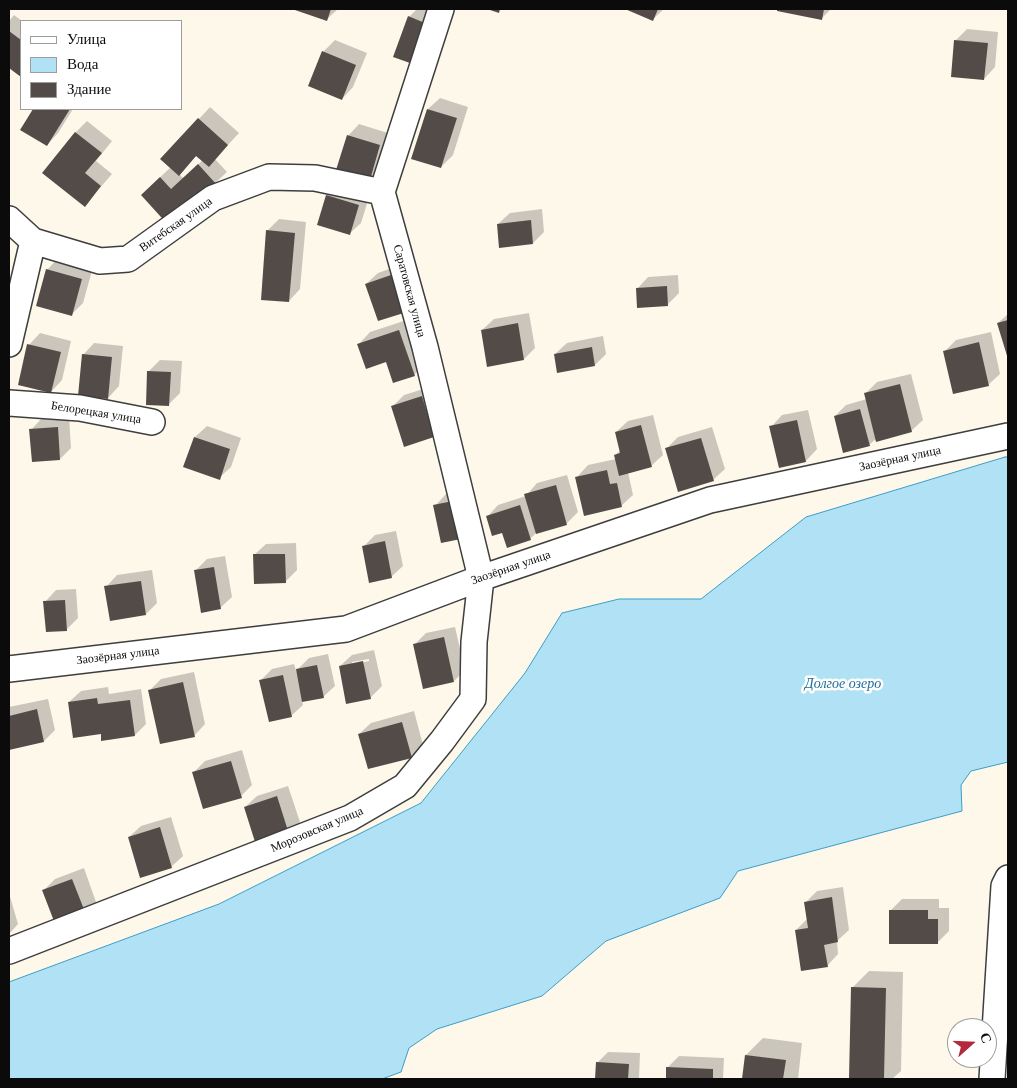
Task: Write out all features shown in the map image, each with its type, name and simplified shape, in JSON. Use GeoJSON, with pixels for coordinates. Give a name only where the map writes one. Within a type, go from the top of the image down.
{"type":"FeatureCollection","features":[{"type":"Feature","properties":{"kind":"street"},"geometry":{"type":"LineString","coordinates":[[382,192],[441,9]]}},
{"type":"Feature","properties":{"kind":"street","name":"Витебская улица"},"geometry":{"type":"LineString","coordinates":[[9,219],[33,241],[100,261],[128,259],[214,198],[269,176],[315,178],[382,192]]}},
{"type":"Feature","properties":{"kind":"street","name":"Саратовская улица"},"geometry":{"type":"LineString","coordinates":[[382,192],[425,347],[481,578]]}},
{"type":"Feature","properties":{"kind":"street"},"geometry":{"type":"LineString","coordinates":[[9,344],[33,241]]}},
{"type":"Feature","properties":{"kind":"street","name":"Белорецкая улица"},"geometry":{"type":"LineString","coordinates":[[9,403],[80,408],[152,422]]}},
{"type":"Feature","properties":{"kind":"street","name":"Заозёрная улица"},"geometry":{"type":"LineString","coordinates":[[9,669],[346,628],[481,578],[710,500],[1008,436]]}},
{"type":"Feature","properties":{"kind":"street","name":"Морозовская улица"},"geometry":{"type":"LineString","coordinates":[[9,951],[350,818],[405,786],[473,699],[474,642],[481,578]]}},
{"type":"Feature","properties":{"kind":"street"},"geometry":{"type":"LineString","coordinates":[[992,1079],[1004,886],[1008,878]]}},
{"type":"Feature","properties":{"kind":"water","name":"Долгое озеро"},"geometry":{"type":"Polygon","coordinates":[[[1008,457],[1008,762],[971,771],[961,785],[962,811],[738,871],[720,898],[606,941],[542,996],[437,1029],[409,1048],[401,1072],[382,1079],[9,1079],[9,982],[219,904],[421,803],[525,673],[562,613],[619,599],[701,599],[806,517],[1008,457]]]}},
{"type":"Feature","properties":{"kind":"building"},"geometry":{"type":"Polygon","coordinates":[[[292,9],[331,9],[327,21],[292,9]]]}},
{"type":"Feature","properties":{"kind":"building"},"geometry":{"type":"Polygon","coordinates":[[[487,9],[500,9],[499,13],[487,9]]]}},
{"type":"Feature","properties":{"kind":"building"},"geometry":{"type":"Polygon","coordinates":[[[625,9],[658,9],[653,21],[625,9]]]}},
{"type":"Feature","properties":{"kind":"building"},"geometry":{"type":"Polygon","coordinates":[[[777,9],[824,9],[822,20],[777,11],[777,9]]]}},
{"type":"Feature","properties":{"kind":"building"},"geometry":{"type":"Polygon","coordinates":[[[408,16],[425,23],[410,63],[393,57],[408,16]]]}},
{"type":"Feature","properties":{"kind":"building"},"geometry":{"type":"Polygon","coordinates":[[[9,31],[20,39],[20,76],[9,68],[9,31]]]}},
{"type":"Feature","properties":{"kind":"building"},"geometry":{"type":"Polygon","coordinates":[[[954,40],[988,43],[984,80],[951,77],[954,40]]]}},
{"type":"Feature","properties":{"kind":"building"},"geometry":{"type":"Polygon","coordinates":[[[322,51],[356,65],[342,100],[308,86],[322,51]]]}},
{"type":"Feature","properties":{"kind":"building"},"geometry":{"type":"Polygon","coordinates":[[[427,109],[457,118],[441,168],[411,159],[427,109]]]}},
{"type":"Feature","properties":{"kind":"building"},"geometry":{"type":"Polygon","coordinates":[[[32,110],[69,110],[47,146],[20,130],[32,110]]]}},
{"type":"Feature","properties":{"kind":"building"},"geometry":{"type":"Polygon","coordinates":[[[198,118],[228,145],[209,167],[196,156],[179,176],[160,159],[198,118]]]}},
{"type":"Feature","properties":{"kind":"building"},"geometry":{"type":"Polygon","coordinates":[[[75,132],[102,153],[85,173],[101,186],[85,207],[42,173],[75,132]]]}},
{"type":"Feature","properties":{"kind":"building"},"geometry":{"type":"Polygon","coordinates":[[[347,135],[380,145],[370,180],[336,170],[347,135]]]}},
{"type":"Feature","properties":{"kind":"building"},"geometry":{"type":"Polygon","coordinates":[[[198,164],[217,185],[170,227],[141,195],[160,177],[171,189],[198,164]]]}},
{"type":"Feature","properties":{"kind":"building"},"geometry":{"type":"Polygon","coordinates":[[[326,195],[359,205],[350,235],[317,225],[326,195]]]}},
{"type":"Feature","properties":{"kind":"building"},"geometry":{"type":"Polygon","coordinates":[[[531,220],[533,244],[499,248],[497,224],[531,220]]]}},
{"type":"Feature","properties":{"kind":"building"},"geometry":{"type":"Polygon","coordinates":[[[266,230],[295,233],[289,302],[261,300],[266,230]]]}},
{"type":"Feature","properties":{"kind":"building"},"geometry":{"type":"Polygon","coordinates":[[[46,269],[82,279],[72,316],[36,306],[46,269]]]}},
{"type":"Feature","properties":{"kind":"building"},"geometry":{"type":"Polygon","coordinates":[[[394,274],[407,312],[378,321],[365,284],[394,274]]]}},
{"type":"Feature","properties":{"kind":"building"},"geometry":{"type":"Polygon","coordinates":[[[667,286],[668,306],[637,308],[636,288],[667,286]]]}},
{"type":"Feature","properties":{"kind":"building"},"geometry":{"type":"Polygon","coordinates":[[[1008,320],[1008,359],[997,323],[1008,320]]]}},
{"type":"Feature","properties":{"kind":"building"},"geometry":{"type":"Polygon","coordinates":[[[518,323],[524,360],[487,367],[481,330],[518,323]]]}},
{"type":"Feature","properties":{"kind":"building"},"geometry":{"type":"Polygon","coordinates":[[[399,330],[415,376],[393,383],[386,362],[366,369],[357,344],[399,330]]]}},
{"type":"Feature","properties":{"kind":"building"},"geometry":{"type":"Polygon","coordinates":[[[979,342],[989,386],[953,394],[943,351],[979,342]]]}},
{"type":"Feature","properties":{"kind":"building"},"geometry":{"type":"Polygon","coordinates":[[[27,344],[61,352],[51,393],[18,385],[27,344]]]}},
{"type":"Feature","properties":{"kind":"building"},"geometry":{"type":"Polygon","coordinates":[[[592,347],[595,366],[557,373],[554,354],[592,347]]]}},
{"type":"Feature","properties":{"kind":"building"},"geometry":{"type":"Polygon","coordinates":[[[82,354],[112,357],[108,399],[78,396],[82,354]]]}},
{"type":"Feature","properties":{"kind":"building"},"geometry":{"type":"Polygon","coordinates":[[[147,371],[171,372],[169,406],[146,405],[147,371]]]}},
{"type":"Feature","properties":{"kind":"building"},"geometry":{"type":"Polygon","coordinates":[[[900,384],[912,432],[876,442],[864,393],[900,384]]]}},
{"type":"Feature","properties":{"kind":"building"},"geometry":{"type":"Polygon","coordinates":[[[422,396],[434,437],[404,447],[391,406],[422,396]]]}},
{"type":"Feature","properties":{"kind":"building"},"geometry":{"type":"Polygon","coordinates":[[[860,409],[870,446],[843,453],[834,416],[860,409]]]}},
{"type":"Feature","properties":{"kind":"building"},"geometry":{"type":"Polygon","coordinates":[[[797,420],[806,462],[779,468],[769,426],[797,420]]]}},
{"type":"Feature","properties":{"kind":"building"},"geometry":{"type":"Polygon","coordinates":[[[641,425],[652,467],[619,476],[614,455],[620,453],[615,432],[641,425]]]}},
{"type":"Feature","properties":{"kind":"building"},"geometry":{"type":"Polygon","coordinates":[[[58,427],[60,460],[32,462],[29,429],[58,427]]]}},
{"type":"Feature","properties":{"kind":"building"},"geometry":{"type":"Polygon","coordinates":[[[194,437],[230,449],[220,480],[183,467],[194,437]]]}},
{"type":"Feature","properties":{"kind":"building"},"geometry":{"type":"Polygon","coordinates":[[[701,438],[714,481],[678,492],[665,448],[701,438]]]}},
{"type":"Feature","properties":{"kind":"building"},"geometry":{"type":"Polygon","coordinates":[[[607,470],[610,484],[617,483],[622,507],[584,516],[575,477],[607,470]]]}},
{"type":"Feature","properties":{"kind":"building"},"geometry":{"type":"Polygon","coordinates":[[[556,485],[567,525],[536,534],[524,494],[556,485]]]}},
{"type":"Feature","properties":{"kind":"building"},"geometry":{"type":"Polygon","coordinates":[[[458,500],[466,538],[441,543],[433,505],[458,500]]]}},
{"type":"Feature","properties":{"kind":"building"},"geometry":{"type":"Polygon","coordinates":[[[520,505],[531,540],[507,548],[502,533],[492,536],[486,516],[520,505]]]}},
{"type":"Feature","properties":{"kind":"building"},"geometry":{"type":"Polygon","coordinates":[[[385,541],[392,578],[369,583],[362,546],[385,541]]]}},
{"type":"Feature","properties":{"kind":"building"},"geometry":{"type":"Polygon","coordinates":[[[253,554],[285,554],[286,583],[254,584],[253,554]]]}},
{"type":"Feature","properties":{"kind":"building"},"geometry":{"type":"Polygon","coordinates":[[[214,567],[221,609],[201,613],[194,570],[214,567]]]}},
{"type":"Feature","properties":{"kind":"building"},"geometry":{"type":"Polygon","coordinates":[[[141,581],[146,615],[110,621],[104,586],[141,581]]]}},
{"type":"Feature","properties":{"kind":"building"},"geometry":{"type":"Polygon","coordinates":[[[65,600],[67,631],[46,632],[43,601],[65,600]]]}},
{"type":"Feature","properties":{"kind":"building"},"geometry":{"type":"Polygon","coordinates":[[[444,637],[454,682],[423,689],[413,644],[444,637]]]}},
{"type":"Feature","properties":{"kind":"building"},"geometry":{"type":"Polygon","coordinates":[[[363,661],[371,699],[346,704],[339,666],[363,661]]]}},
{"type":"Feature","properties":{"kind":"building"},"geometry":{"type":"Polygon","coordinates":[[[317,665],[324,698],[302,702],[296,669],[317,665]]]}},
{"type":"Feature","properties":{"kind":"building"},"geometry":{"type":"Polygon","coordinates":[[[283,675],[292,717],[269,722],[259,680],[283,675]]]}},
{"type":"Feature","properties":{"kind":"building"},"geometry":{"type":"Polygon","coordinates":[[[183,682],[195,737],[160,744],[148,690],[183,682]]]}},
{"type":"Feature","properties":{"kind":"building"},"geometry":{"type":"Polygon","coordinates":[[[97,698],[98,704],[130,700],[135,736],[101,741],[101,734],[73,738],[68,702],[97,698]]]}},
{"type":"Feature","properties":{"kind":"building"},"geometry":{"type":"Polygon","coordinates":[[[37,709],[44,742],[9,750],[9,716],[37,709]]]}},
{"type":"Feature","properties":{"kind":"building"},"geometry":{"type":"Polygon","coordinates":[[[402,722],[412,758],[368,769],[358,734],[402,722]]]}},
{"type":"Feature","properties":{"kind":"building"},"geometry":{"type":"Polygon","coordinates":[[[231,761],[242,798],[203,809],[192,772],[231,761]]]}},
{"type":"Feature","properties":{"kind":"building"},"geometry":{"type":"Polygon","coordinates":[[[277,796],[289,834],[256,845],[244,807],[277,796]]]}},
{"type":"Feature","properties":{"kind":"building"},"geometry":{"type":"Polygon","coordinates":[[[160,827],[172,868],[140,878],[128,837],[160,827]]]}},
{"type":"Feature","properties":{"kind":"building"},"geometry":{"type":"Polygon","coordinates":[[[72,879],[87,917],[57,929],[42,890],[72,879]]]}},
{"type":"Feature","properties":{"kind":"building"},"geometry":{"type":"Polygon","coordinates":[[[832,897],[838,942],[824,945],[828,967],[801,971],[795,930],[808,928],[804,902],[832,897]]]}},
{"type":"Feature","properties":{"kind":"building"},"geometry":{"type":"Polygon","coordinates":[[[889,910],[928,910],[928,919],[938,919],[938,944],[889,944],[889,910]]]}},
{"type":"Feature","properties":{"kind":"building"},"geometry":{"type":"Polygon","coordinates":[[[851,987],[886,988],[884,1079],[849,1079],[851,987]]]}},
{"type":"Feature","properties":{"kind":"building"},"geometry":{"type":"Polygon","coordinates":[[[745,1055],[786,1060],[783,1079],[742,1079],[745,1055]]]}},
{"type":"Feature","properties":{"kind":"building"},"geometry":{"type":"Polygon","coordinates":[[[596,1062],[629,1064],[628,1079],[595,1079],[596,1062]]]}},
{"type":"Feature","properties":{"kind":"building"},"geometry":{"type":"Polygon","coordinates":[[[666,1067],[713,1069],[713,1079],[666,1079],[666,1067]]]}}]}
